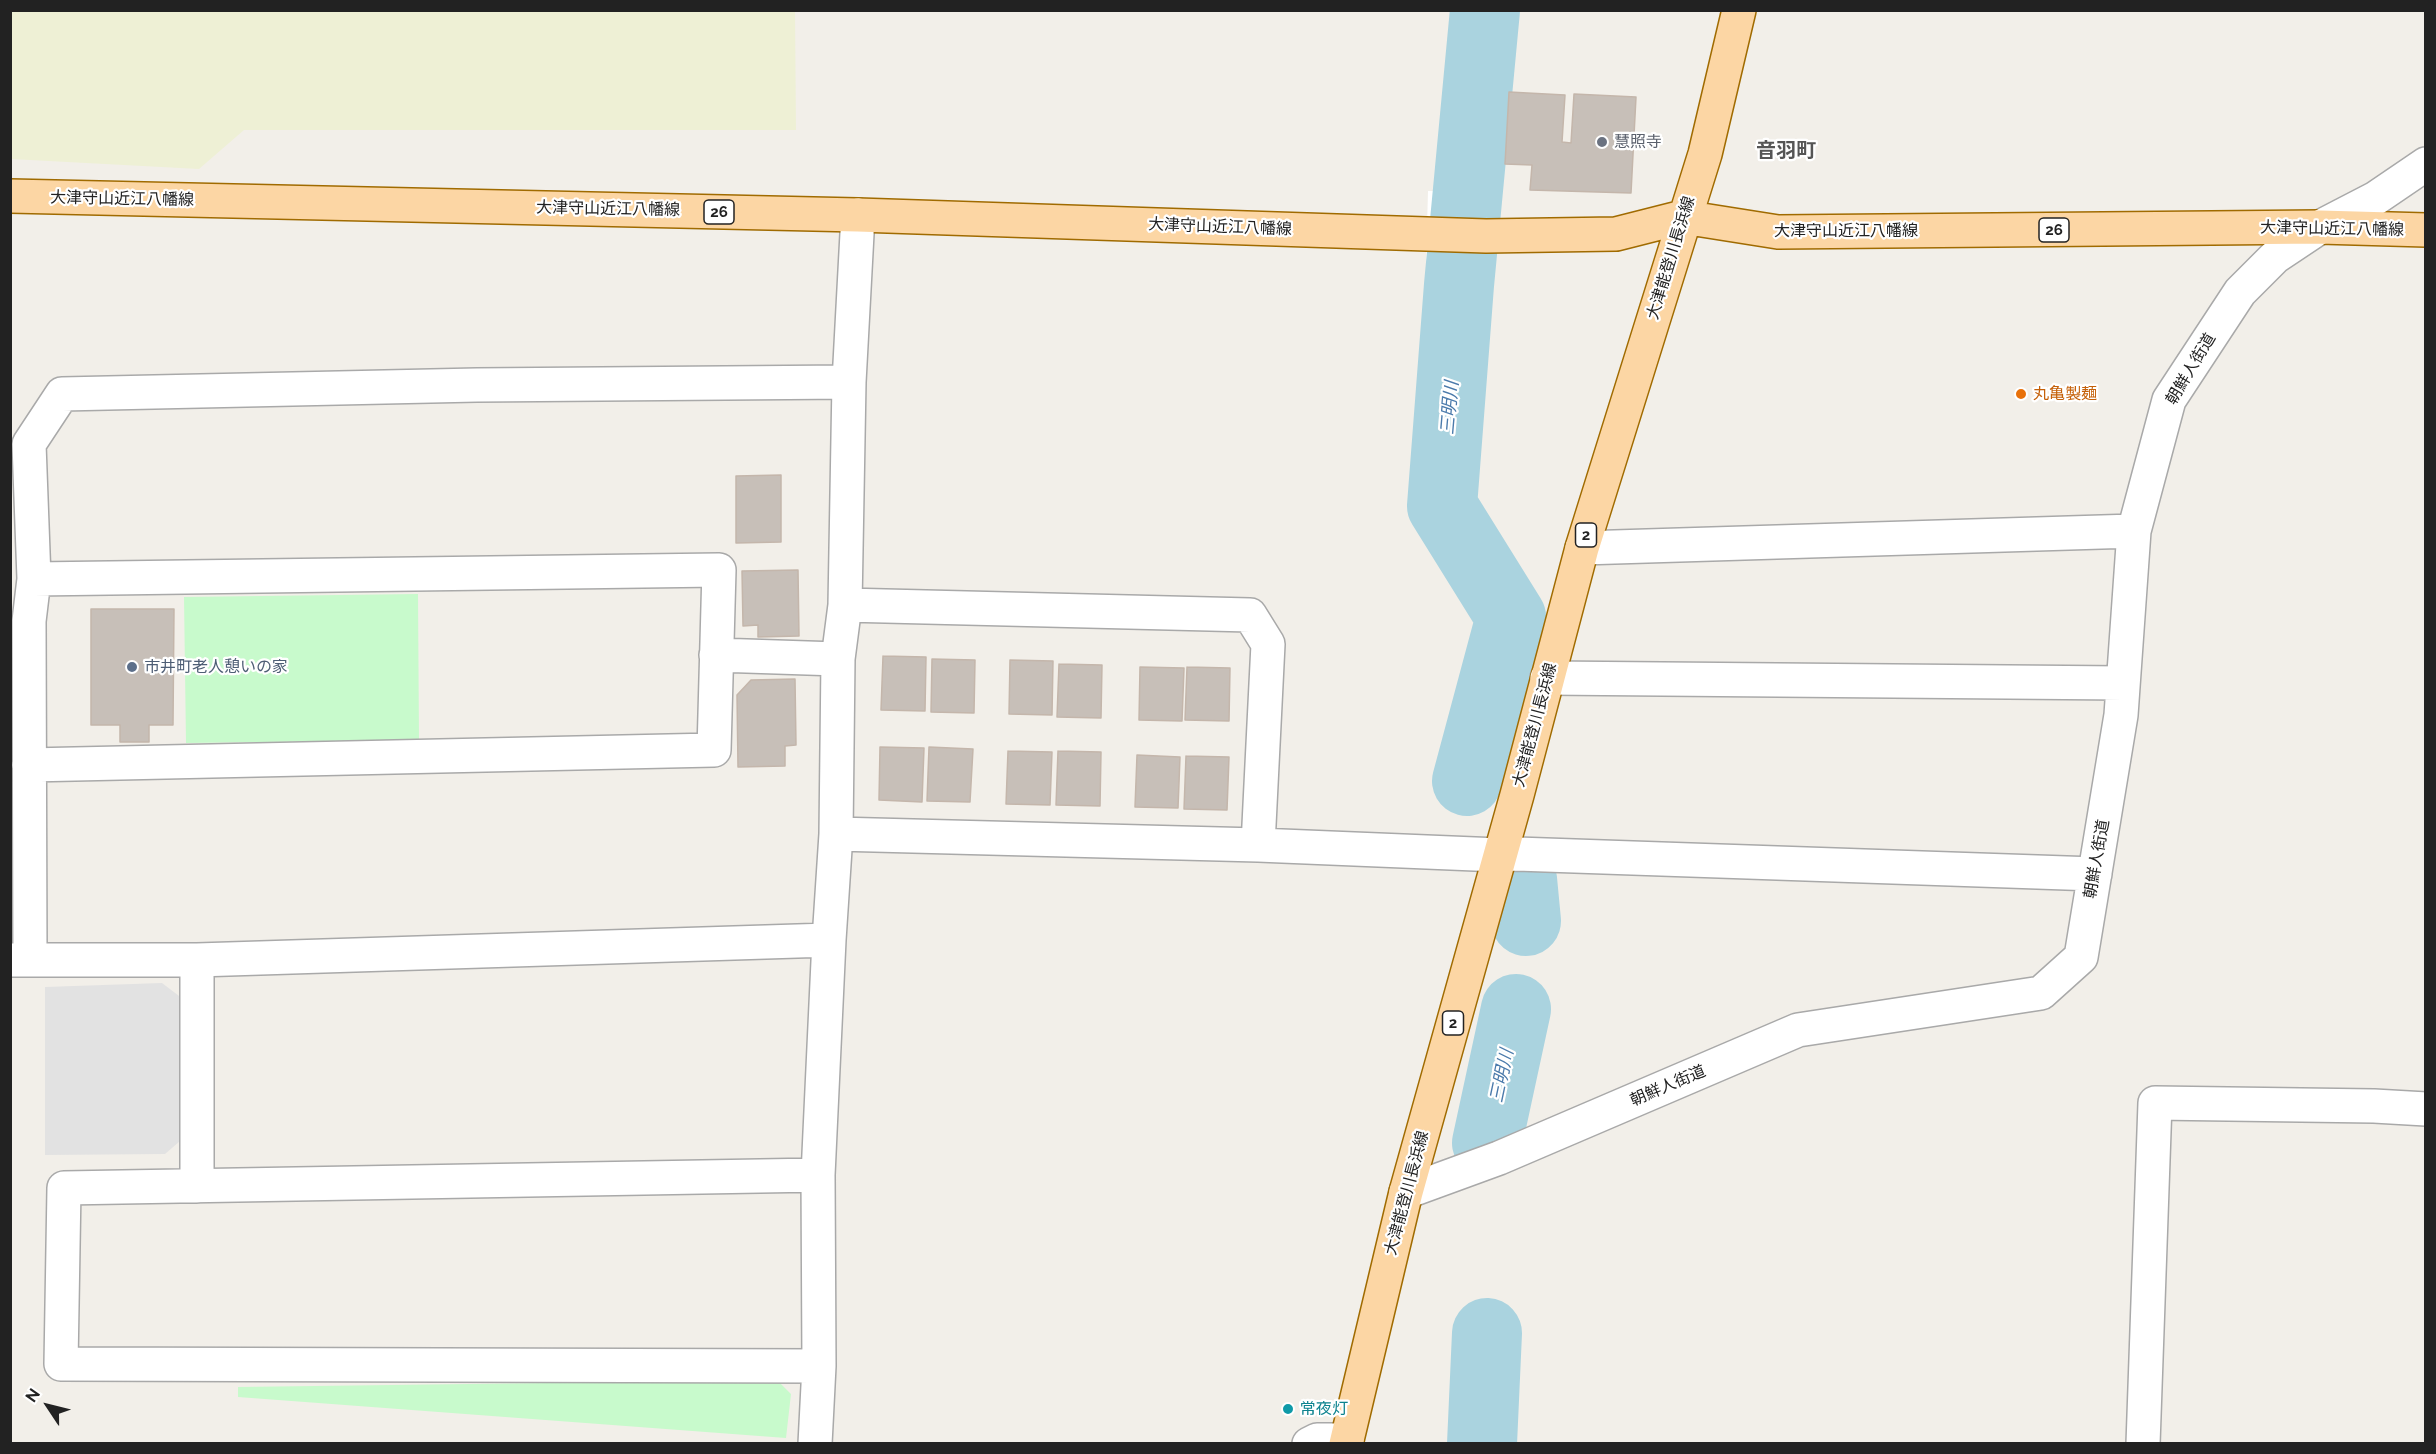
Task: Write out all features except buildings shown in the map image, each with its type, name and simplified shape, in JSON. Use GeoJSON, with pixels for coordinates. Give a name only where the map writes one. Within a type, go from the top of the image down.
{"type":"FeatureCollection","features":[{"type":"Feature","properties":{"kind":"main road","name":"大津能登川長浜線"},"geometry":{"type":"LineString","coordinates":[[1347,1442],[1406,1192],[1582,548],[1683,218],[1705,154],[1739,10]]}},
{"type":"Feature","properties":{"kind":"main road","name":"大津守山近江八幡線"},"geometry":{"type":"LineString","coordinates":[[10,196],[858,215],[1486,236],[1616,234],[1683,218],[1778,232],[2320,227],[2426,230]]}},
{"type":"Feature","properties":{"kind":"street","name":"朝鮮人街道"},"geometry":{"type":"LineString","coordinates":[[1406,1192],[1499,1158],[1798,1030],[2041,993],[2081,957],[2121,715],[2134,531],[2169,400],[2240,292],[2275,257],[2320,227],[2376,198],[2426,164]]}},
{"type":"Feature","properties":{"kind":"street"},"geometry":{"type":"LineString","coordinates":[[815,1443],[819,1366],[818,1176],[836,834],[838,659],[845,605],[849,382],[858,215]]}},
{"type":"Feature","properties":{"kind":"street"},"geometry":{"type":"LineString","coordinates":[[829,940],[197,960],[20,960],[23,777],[20,621],[34,579],[20,445],[62,394],[477,385],[849,382]]}},
{"type":"Feature","properties":{"kind":"street"},"geometry":{"type":"LineString","coordinates":[[1582,548],[2134,531]]}},
{"type":"Feature","properties":{"kind":"street"},"geometry":{"type":"LineString","coordinates":[[23,777],[714,750],[719,570],[34,579]]}},
{"type":"Feature","properties":{"kind":"street"},"geometry":{"type":"LineString","coordinates":[[845,605],[1250,615],[1268,644],[1258,845]]}},
{"type":"Feature","properties":{"kind":"street"},"geometry":{"type":"LineString","coordinates":[[716,655],[838,659]]}},
{"type":"Feature","properties":{"kind":"street"},"geometry":{"type":"LineString","coordinates":[[1548,678],[2123,683]]}},
{"type":"Feature","properties":{"kind":"street"},"geometry":{"type":"LineString","coordinates":[[836,834],[1258,845],[2095,874]]}},
{"type":"Feature","properties":{"kind":"street"},"geometry":{"type":"LineString","coordinates":[[197,960],[197,1186]]}},
{"type":"Feature","properties":{"kind":"street"},"geometry":{"type":"LineString","coordinates":[[2143,1443],[2155,1103],[2374,1106],[2426,1109]]}},
{"type":"Feature","properties":{"kind":"street"},"geometry":{"type":"LineString","coordinates":[[818,1176],[64,1188],[62,1364],[819,1366]]}},
{"type":"Feature","properties":{"kind":"street"},"geometry":{"type":"LineString","coordinates":[[1310,1443],[1317,1440],[1347,1442]]}},
{"type":"Feature","properties":{"kind":"green space"},"geometry":{"type":"Polygon","coordinates":[[[10,11],[795,11],[796,130],[244,130],[199,169],[11,159],[10,11]]]}},
{"type":"Feature","properties":{"kind":"green space"},"geometry":{"type":"Polygon","coordinates":[[[418,594],[419,740],[186,743],[184,597],[418,594]]]}},
{"type":"Feature","properties":{"kind":"green space"},"geometry":{"type":"Polygon","coordinates":[[[777,1380],[791,1394],[786,1438],[238,1397],[238,1387],[777,1380]]]}},
{"type":"Feature","properties":{"kind":"shaded area"},"geometry":{"type":"Polygon","coordinates":[[[162,983],[183,999],[187,1135],[165,1154],[45,1155],[45,987],[162,983]]]}},
{"type":"Feature","properties":{"kind":"pier"},"geometry":{"type":"Polygon","coordinates":[[[1428,191],[1487,192],[1485,266],[1426,264],[1428,191]]]}},
{"type":"Feature","properties":{"kind":"waterway","name":"三明川"},"geometry":{"type":"LineString","coordinates":[[1467,781],[1511,617],[1442,506],[1459,285],[1485,10]]}},
{"type":"Feature","properties":{"kind":"waterway","name":"三明川"},"geometry":{"type":"LineString","coordinates":[[1522,879],[1526,921]]}},
{"type":"Feature","properties":{"kind":"waterway","name":"三明川"},"geometry":{"type":"LineString","coordinates":[[1487,1143],[1516,1009]]}},
{"type":"Feature","properties":{"kind":"waterway","name":"三明川"},"geometry":{"type":"LineString","coordinates":[[1482,1444],[1487,1333]]}},
{"type":"Feature","properties":{"kind":"place","name":"慧照寺"},"geometry":{"type":"Point","coordinates":[1602,142]}},
{"type":"Feature","properties":{"kind":"place","name":"丸亀製麺"},"geometry":{"type":"Point","coordinates":[2021,394]}},
{"type":"Feature","properties":{"kind":"place","name":"市井町老人憩いの家"},"geometry":{"type":"Point","coordinates":[132,667]}},
{"type":"Feature","properties":{"kind":"place","name":"常夜灯"},"geometry":{"type":"Point","coordinates":[1288,1409]}},
{"type":"Feature","properties":{"kind":"district","name":"音羽町"},"geometry":{"type":"Point","coordinates":[1786,151]}}]}
